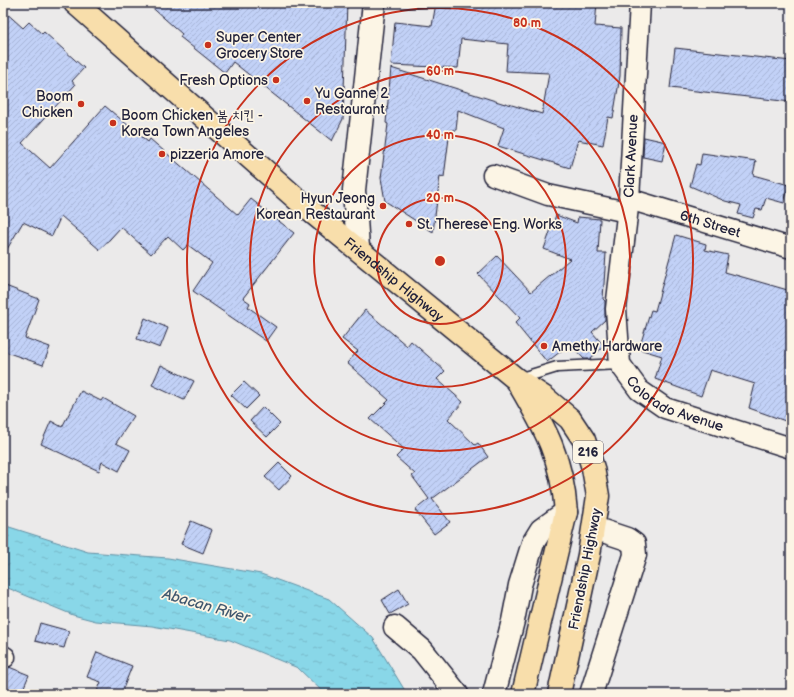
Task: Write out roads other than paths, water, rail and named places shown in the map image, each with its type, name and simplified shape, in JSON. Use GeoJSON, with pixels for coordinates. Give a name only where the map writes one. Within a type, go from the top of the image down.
{"type":"FeatureCollection","features":[{"type":"Feature","properties":{"kind":"main road","name":"Friendship Highway"},"geometry":{"type":"LineString","coordinates":[[75,3],[302,202],[516,379],[545,398],[570,419],[584,440],[593,468],[598,496],[589,555],[559,694]]}},
{"type":"Feature","properties":{"kind":"main road","name":"Friendship Highway"},"geometry":{"type":"LineString","coordinates":[[516,379],[543,424],[555,452],[564,485],[566,512],[522,694]]}},
{"type":"Feature","properties":{"kind":"street"},"geometry":{"type":"LineString","coordinates":[[358,248],[354,190],[374,3]]}},
{"type":"Feature","properties":{"kind":"street","name":"Clark Avenue"},"geometry":{"type":"LineString","coordinates":[[616,309],[628,206],[640,3]]}},
{"type":"Feature","properties":{"kind":"street","name":"6th Street"},"geometry":{"type":"LineString","coordinates":[[493,175],[548,195],[628,206],[791,248]]}},
{"type":"Feature","properties":{"kind":"street","name":"Colorado Avenue"},"geometry":{"type":"LineString","coordinates":[[616,309],[620,364],[639,390],[665,408],[791,448]]}},
{"type":"Feature","properties":{"kind":"street"},"geometry":{"type":"LineString","coordinates":[[494,694],[513,622],[520,585],[533,543],[541,530],[566,512]]}},
{"type":"Feature","properties":{"kind":"street"},"geometry":{"type":"LineString","coordinates":[[591,694],[634,555],[634,544],[627,539],[594,528]]}},
{"type":"Feature","properties":{"kind":"street"},"geometry":{"type":"LineString","coordinates":[[395,627],[422,650],[457,694]]}},
{"type":"Feature","properties":{"kind":"lane"},"geometry":{"type":"LineString","coordinates":[[516,379],[557,367],[620,364]]}},
{"type":"Feature","properties":{"kind":"water","name":"Abacan River"},"geometry":{"type":"Polygon","coordinates":[[[3,525],[88,552],[168,558],[261,574],[329,599],[373,638],[407,694],[325,694],[298,668],[230,640],[152,626],[96,621],[73,615],[3,586],[3,525]]]}},
{"type":"Feature","properties":{"kind":"place","name":"Super Center Grocery Store"},"geometry":{"type":"Point","coordinates":[208,45]}},
{"type":"Feature","properties":{"kind":"place","name":"Fresh Options"},"geometry":{"type":"Point","coordinates":[276,80]}},
{"type":"Feature","properties":{"kind":"place","name":"Yu Ganne 2 Restaurant"},"geometry":{"type":"Point","coordinates":[307,101]}},
{"type":"Feature","properties":{"kind":"place","name":"Boom Chicken"},"geometry":{"type":"Point","coordinates":[81,104]}},
{"type":"Feature","properties":{"kind":"place","name":"Boom Chicken 붐 치킨 - Korea Town Angeles"},"geometry":{"type":"Point","coordinates":[113,123]}},
{"type":"Feature","properties":{"kind":"place","name":"pizzeria Amore"},"geometry":{"type":"Point","coordinates":[162,154]}},
{"type":"Feature","properties":{"kind":"place","name":"Hyun Jeong Korean Restaurant"},"geometry":{"type":"Point","coordinates":[383,206]}},
{"type":"Feature","properties":{"kind":"place","name":"St. Therese Eng. Works"},"geometry":{"type":"Point","coordinates":[409,224]}},
{"type":"Feature","properties":{"kind":"place","name":"Amethy Hardware"},"geometry":{"type":"Point","coordinates":[544,346]}}]}
